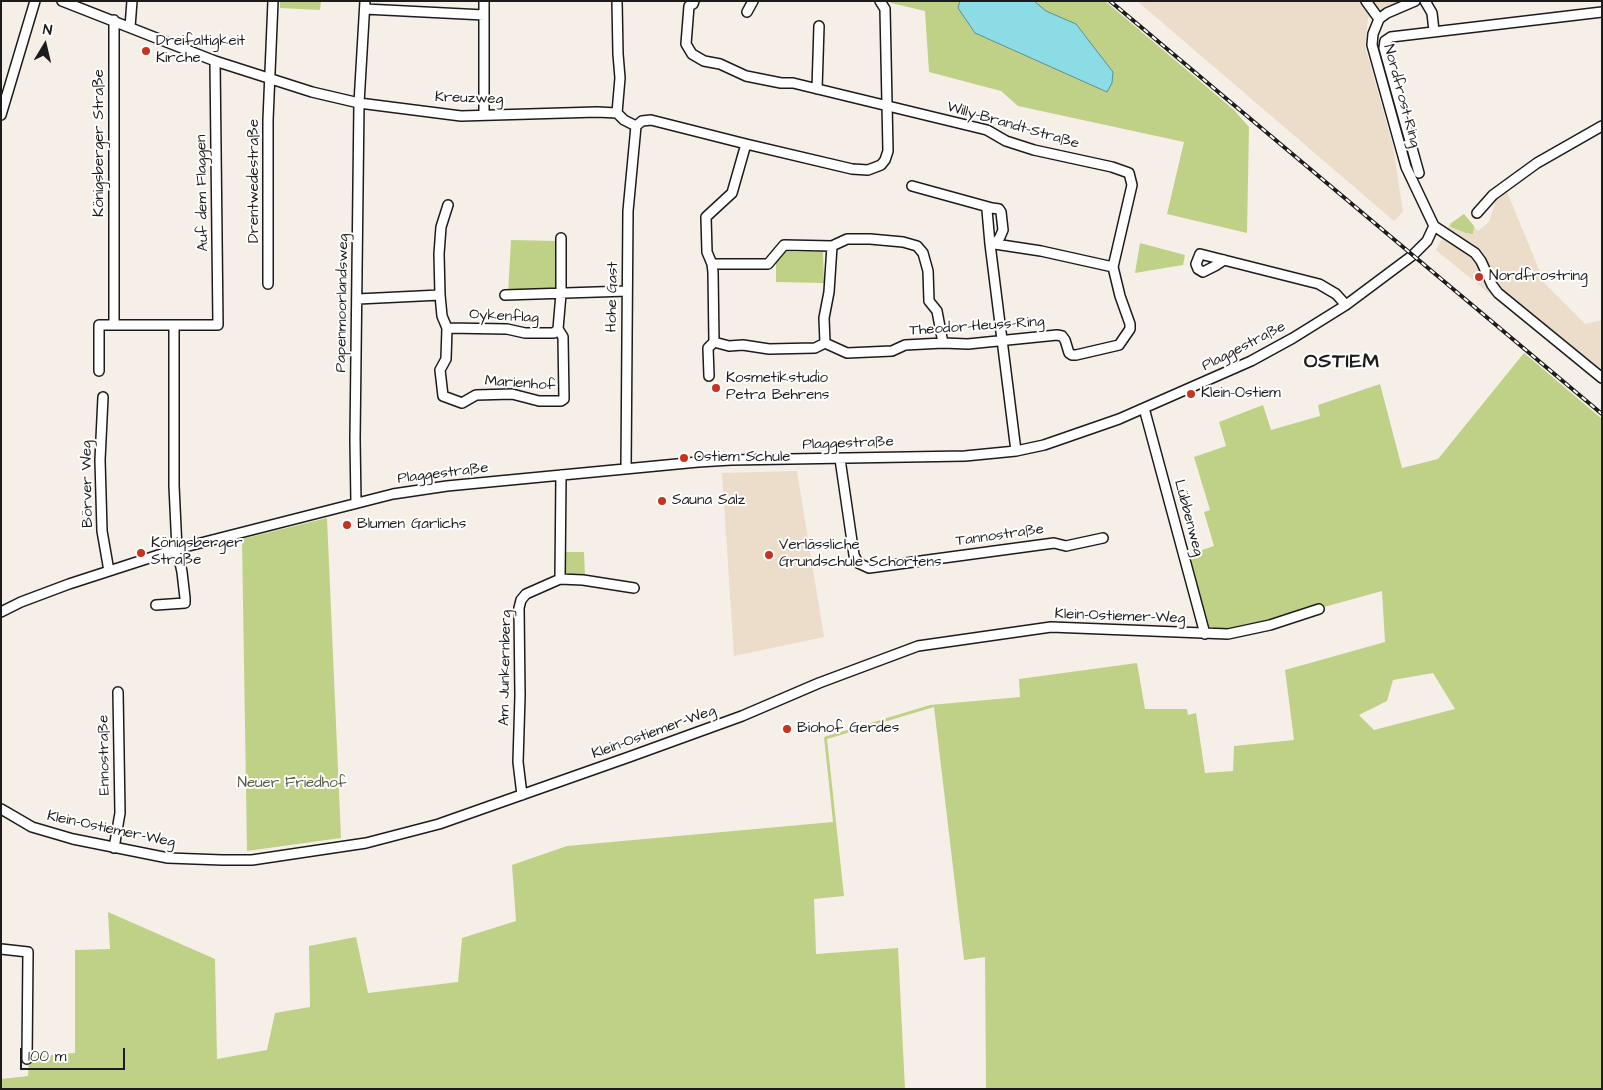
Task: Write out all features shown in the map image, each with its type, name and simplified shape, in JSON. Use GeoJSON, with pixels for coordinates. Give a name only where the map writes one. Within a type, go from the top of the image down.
{"type":"FeatureCollection","features":[{"type":"Feature","properties":{"kind":"street"},"geometry":{"type":"LineString","coordinates":[[1,115],[36,1]]}},
{"type":"Feature","properties":{"kind":"street","name":"Kreuzweg"},"geometry":{"type":"LineString","coordinates":[[62,1],[215,61],[359,104],[461,116],[617,113]]}},
{"type":"Feature","properties":{"kind":"street"},"geometry":{"type":"LineString","coordinates":[[130,27],[132,1]]}},
{"type":"Feature","properties":{"kind":"street","name":"Drentwedestraße"},"geometry":{"type":"LineString","coordinates":[[268,284],[269,78],[273,1]]}},
{"type":"Feature","properties":{"kind":"street"},"geometry":{"type":"LineString","coordinates":[[484,1],[484,115]]}},
{"type":"Feature","properties":{"kind":"street"},"geometry":{"type":"LineString","coordinates":[[617,1],[620,78],[617,113],[630,124],[636,126],[642,121],[650,120],[852,169],[868,170],[881,165],[888,151],[885,9],[880,1]]}},
{"type":"Feature","properties":{"kind":"street"},"geometry":{"type":"LineString","coordinates":[[747,12],[753,1]]}},
{"type":"Feature","properties":{"kind":"street"},"geometry":{"type":"LineString","coordinates":[[1366,1],[1379,19],[1387,13],[1414,1]]}},
{"type":"Feature","properties":{"kind":"street"},"geometry":{"type":"LineString","coordinates":[[1425,1],[1432,13],[1434,31]]}},
{"type":"Feature","properties":{"kind":"street","name":"Willy-Brandt-Straße"},"geometry":{"type":"LineString","coordinates":[[688,3],[686,44],[692,54],[704,61],[720,64],[746,76],[781,83],[793,83],[987,130],[1006,142],[1124,170],[1129,173],[1132,185],[1122,233]]}},
{"type":"Feature","properties":{"kind":"street"},"geometry":{"type":"LineString","coordinates":[[365,5],[484,15]]}},
{"type":"Feature","properties":{"kind":"street","name":"Papenmoorlandsweg"},"geometry":{"type":"LineString","coordinates":[[356,503],[359,104],[365,5]]}},
{"type":"Feature","properties":{"kind":"street"},"geometry":{"type":"LineString","coordinates":[[1419,173],[1384,48],[1385,41],[1391,37],[1434,31],[1602,12]]}},
{"type":"Feature","properties":{"kind":"street","name":"Nordfrost-Ring"},"geometry":{"type":"LineString","coordinates":[[1379,19],[1373,34],[1372,45],[1406,167],[1434,226]]}},
{"type":"Feature","properties":{"kind":"street","name":"Königsberger Straße"},"geometry":{"type":"LineString","coordinates":[[114,20],[114,325]]}},
{"type":"Feature","properties":{"kind":"street"},"geometry":{"type":"LineString","coordinates":[[817,89],[819,26]]}},
{"type":"Feature","properties":{"kind":"street","name":"Auf dem Flaggen"},"geometry":{"type":"LineString","coordinates":[[174,325],[218,325],[215,61]]}},
{"type":"Feature","properties":{"kind":"street","name":"Hohe Gast"},"geometry":{"type":"LineString","coordinates":[[626,469],[628,211],[636,126]]}},
{"type":"Feature","properties":{"kind":"street"},"geometry":{"type":"LineString","coordinates":[[1478,213],[1493,195],[1537,163],[1602,126]]}},
{"type":"Feature","properties":{"kind":"street"},"geometry":{"type":"LineString","coordinates":[[708,376],[708,348],[714,342],[712,264],[707,252],[706,217],[732,193],[746,144]]}},
{"type":"Feature","properties":{"kind":"street"},"geometry":{"type":"LineString","coordinates":[[912,186],[1001,212],[1003,222],[1000,237],[992,244]]}},
{"type":"Feature","properties":{"kind":"street","name":"Marienhof"},"geometry":{"type":"LineString","coordinates":[[448,205],[441,228],[440,295],[442,316],[447,328],[446,359],[440,370],[443,396],[462,403],[476,395],[512,394],[539,401],[561,401],[564,399],[564,337],[558,329],[561,294],[561,238]]}},
{"type":"Feature","properties":{"kind":"street"},"geometry":{"type":"LineString","coordinates":[[992,208],[987,210],[1016,451]]}},
{"type":"Feature","properties":{"kind":"street"},"geometry":{"type":"LineString","coordinates":[[1434,226],[1475,253],[1498,293],[1602,378]]}},
{"type":"Feature","properties":{"kind":"street","name":"Plaggestraße"},"geometry":{"type":"LineString","coordinates":[[1,612],[29,599],[177,549],[393,494],[447,486],[726,460],[965,456],[1016,451],[1044,445],[1080,434],[1144,408],[1252,361],[1293,338],[1346,305],[1413,255],[1427,241],[1434,226]]}},
{"type":"Feature","properties":{"kind":"street","name":"Theodor-Heuss-Ring"},"geometry":{"type":"LineString","coordinates":[[825,343],[847,353],[892,350],[905,345],[968,344],[1057,335],[1062,336],[1069,353],[1072,355],[1119,345],[1130,329],[1113,267],[1122,233]]}},
{"type":"Feature","properties":{"kind":"street"},"geometry":{"type":"LineString","coordinates":[[712,264],[768,264],[784,245],[832,246],[846,239],[903,242],[917,246],[923,253],[928,271],[929,301],[937,311],[943,343]]}},
{"type":"Feature","properties":{"kind":"street"},"geometry":{"type":"LineString","coordinates":[[992,244],[1041,251],[1113,267]]}},
{"type":"Feature","properties":{"kind":"street"},"geometry":{"type":"LineString","coordinates":[[714,342],[729,346],[743,345],[768,349],[815,348],[825,343],[824,318],[828,306],[832,246]]}},
{"type":"Feature","properties":{"kind":"street"},"geometry":{"type":"LineString","coordinates":[[1224,260],[1319,284],[1336,294],[1346,305]]}},
{"type":"Feature","properties":{"kind":"street"},"geometry":{"type":"LineString","coordinates":[[505,295],[627,291]]}},
{"type":"Feature","properties":{"kind":"street"},"geometry":{"type":"LineString","coordinates":[[358,299],[440,295]]}},
{"type":"Feature","properties":{"kind":"street"},"geometry":{"type":"LineString","coordinates":[[99,371],[99,325],[174,325],[174,486],[177,549],[182,572],[184,602],[156,605]]}},
{"type":"Feature","properties":{"kind":"street","name":"Oykenflag"},"geometry":{"type":"LineString","coordinates":[[447,328],[507,329],[525,333],[554,333],[558,329]]}},
{"type":"Feature","properties":{"kind":"street","name":"Börver Weg"},"geometry":{"type":"LineString","coordinates":[[103,397],[100,460],[102,531],[109,571]]}},
{"type":"Feature","properties":{"kind":"street","name":"Lübbenweg"},"geometry":{"type":"LineString","coordinates":[[1144,408],[1206,634]]}},
{"type":"Feature","properties":{"kind":"street","name":"Tannostraße"},"geometry":{"type":"LineString","coordinates":[[840,459],[854,555],[858,563],[869,568],[1054,543],[1066,546],[1103,538]]}},
{"type":"Feature","properties":{"kind":"street"},"geometry":{"type":"LineString","coordinates":[[561,475],[560,578],[634,588]]}},
{"type":"Feature","properties":{"kind":"street","name":"Am Junkernberg"},"geometry":{"type":"LineString","coordinates":[[522,795],[518,762],[521,600],[526,594],[560,578]]}},
{"type":"Feature","properties":{"kind":"street","name":"Klein-Ostiemer-Weg"},"geometry":{"type":"LineString","coordinates":[[1,809],[32,827],[73,839],[168,858],[252,860],[366,843],[439,824],[522,795],[742,716],[819,683],[918,646],[1051,627],[1228,634],[1270,625],[1319,609]]}},
{"type":"Feature","properties":{"kind":"street","name":"Ennostraße"},"geometry":{"type":"LineString","coordinates":[[114,848],[120,813],[118,692]]}},
{"type":"Feature","properties":{"kind":"street"},"geometry":{"type":"LineString","coordinates":[[1,950],[28,952],[27,1059]]}},
{"type":"Feature","properties":{"kind":"shaded area"},"geometry":{"type":"Polygon","coordinates":[[[1137,1],[1401,1],[1368,18],[1365,46],[1393,146],[1403,212],[1394,221],[1137,1]]]}},
{"type":"Feature","properties":{"kind":"shaded area"},"geometry":{"type":"Polygon","coordinates":[[[1507,192],[1545,284],[1585,324],[1602,320],[1602,386],[1436,250],[1450,224],[1464,214],[1478,231],[1489,222],[1496,200],[1507,192]]]}},
{"type":"Feature","properties":{"kind":"shaded area","name":"Verlässliche Grundschule Schortens"},"geometry":{"type":"Polygon","coordinates":[[[797,471],[824,637],[734,656],[722,473],[797,471]]]}},
{"type":"Feature","properties":{"kind":"green space"},"geometry":{"type":"Polygon","coordinates":[[[280,1],[321,1],[320,10],[280,8],[280,1]]]}},
{"type":"Feature","properties":{"kind":"green space"},"geometry":{"type":"Polygon","coordinates":[[[889,1],[1105,1],[1234,110],[1249,127],[1247,233],[1167,214],[1184,142],[1018,106],[1001,91],[929,72],[925,11],[889,1]]]}},
{"type":"Feature","properties":{"kind":"green space"},"geometry":{"type":"Polygon","coordinates":[[[1464,214],[1474,226],[1473,234],[1451,227],[1450,224],[1464,214]]]}},
{"type":"Feature","properties":{"kind":"green space"},"geometry":{"type":"Polygon","coordinates":[[[511,240],[557,241],[555,292],[508,294],[511,240]]]}},
{"type":"Feature","properties":{"kind":"green space"},"geometry":{"type":"Polygon","coordinates":[[[1140,243],[1185,255],[1183,265],[1135,273],[1140,243]]]}},
{"type":"Feature","properties":{"kind":"green space"},"geometry":{"type":"Polygon","coordinates":[[[785,252],[823,252],[824,283],[776,282],[776,260],[785,252]]]}},
{"type":"Feature","properties":{"kind":"green space"},"geometry":{"type":"Polygon","coordinates":[[[1524,353],[1602,419],[1602,1089],[986,1089],[985,957],[964,960],[934,707],[827,739],[844,896],[814,899],[816,954],[898,948],[905,1089],[1,1089],[1,1079],[28,1076],[29,1057],[75,1053],[75,950],[110,949],[108,912],[215,959],[217,1059],[267,1050],[275,1013],[310,1007],[309,946],[356,937],[368,993],[458,982],[462,938],[516,921],[512,865],[567,846],[833,822],[824,737],[930,705],[1020,697],[1019,679],[1137,663],[1145,709],[1187,709],[1188,715],[1196,713],[1205,773],[1233,771],[1234,746],[1294,740],[1285,670],[1385,642],[1382,591],[1241,630],[1208,630],[1187,555],[1214,546],[1204,512],[1210,510],[1194,457],[1226,446],[1219,422],[1263,405],[1271,430],[1320,416],[1318,405],[1380,384],[1402,468],[1438,459],[1524,353]],[[1433,673],[1393,680],[1387,701],[1359,715],[1374,730],[1455,709],[1433,673]]]}},
{"type":"Feature","properties":{"kind":"green space","name":"Neuer Friedhof"},"geometry":{"type":"Polygon","coordinates":[[[327,518],[341,838],[247,851],[242,539],[327,518]]]}},
{"type":"Feature","properties":{"kind":"green space"},"geometry":{"type":"Polygon","coordinates":[[[565,552],[584,552],[585,575],[570,576],[565,572],[565,552]]]}},
{"type":"Feature","properties":{"kind":"water"},"geometry":{"type":"Polygon","coordinates":[[[960,1],[1034,1],[1046,11],[1076,24],[1113,72],[1112,83],[1107,92],[975,33],[958,8],[960,1]]]}},
{"type":"Feature","properties":{"kind":"railway"},"geometry":{"type":"LineString","coordinates":[[1110,1],[1602,414]]}},
{"type":"Feature","properties":{"kind":"place","name":"Dreifaltigkeit Kirche"},"geometry":{"type":"Point","coordinates":[146,51]}},
{"type":"Feature","properties":{"kind":"place","name":"Nordfrostring"},"geometry":{"type":"Point","coordinates":[1479,277]}},
{"type":"Feature","properties":{"kind":"place","name":"Kosmetikstudio Petra Behrens"},"geometry":{"type":"Point","coordinates":[716,388]}},
{"type":"Feature","properties":{"kind":"place","name":"Klein-Ostiem"},"geometry":{"type":"Point","coordinates":[1191,394]}},
{"type":"Feature","properties":{"kind":"place","name":"Ostiem Schule"},"geometry":{"type":"Point","coordinates":[684,458]}},
{"type":"Feature","properties":{"kind":"place","name":"Sauna Salz"},"geometry":{"type":"Point","coordinates":[662,501]}},
{"type":"Feature","properties":{"kind":"place","name":"Blumen Garlichs"},"geometry":{"type":"Point","coordinates":[347,525]}},
{"type":"Feature","properties":{"kind":"place","name":"Königsberger Straße"},"geometry":{"type":"Point","coordinates":[141,553]}},
{"type":"Feature","properties":{"kind":"place","name":"Verlässliche Grundschule Schortens"},"geometry":{"type":"Point","coordinates":[769,555]}},
{"type":"Feature","properties":{"kind":"place","name":"Biohof Gerdes"},"geometry":{"type":"Point","coordinates":[787,729]}},
{"type":"Feature","properties":{"kind":"district","name":"OSTIEM"},"geometry":{"type":"Point","coordinates":[1342,363]}}]}
